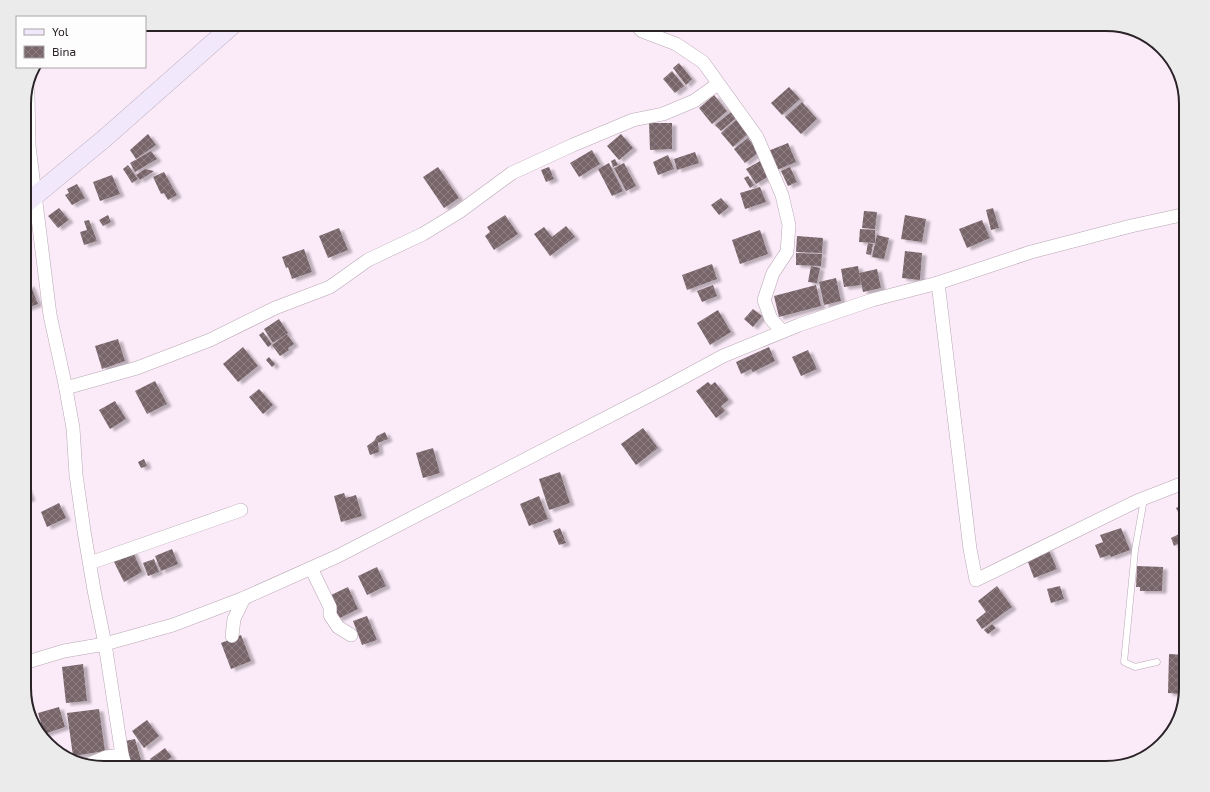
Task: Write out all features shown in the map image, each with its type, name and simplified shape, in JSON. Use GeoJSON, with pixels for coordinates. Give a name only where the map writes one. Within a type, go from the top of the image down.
{"type":"FeatureCollection","features":[{"type":"Feature","properties":{"kind":"street"},"geometry":{"type":"LineString","coordinates":[[31,198],[105,138],[226,31]]}},
{"type":"Feature","properties":{"kind":"street"},"geometry":{"type":"LineString","coordinates":[[642,31],[676,44],[703,62],[757,136],[782,195],[789,225],[787,252],[773,273],[764,300],[771,319],[782,332]]}},
{"type":"Feature","properties":{"kind":"street"},"geometry":{"type":"LineString","coordinates":[[66,388],[137,368],[210,340],[275,308],[330,286],[368,260],[423,234],[512,173],[633,120],[663,114],[694,101],[718,84]]}},
{"type":"Feature","properties":{"kind":"street"},"geometry":{"type":"LineString","coordinates":[[31,160],[34,182],[31,193]]}},
{"type":"Feature","properties":{"kind":"street"},"geometry":{"type":"LineString","coordinates":[[31,211],[73,428],[76,475],[124,761]]}},
{"type":"Feature","properties":{"kind":"street"},"geometry":{"type":"LineString","coordinates":[[31,661],[64,651],[105,644],[173,625],[244,598],[338,556],[723,356],[782,332],[872,300],[938,283],[1030,252],[1131,226],[1179,216]]}},
{"type":"Feature","properties":{"kind":"street"},"geometry":{"type":"LineString","coordinates":[[938,283],[970,549],[976,580],[1144,498],[1179,485]]}},
{"type":"Feature","properties":{"kind":"street"},"geometry":{"type":"LineString","coordinates":[[90,563],[241,510]]}},
{"type":"Feature","properties":{"kind":"street"},"geometry":{"type":"LineString","coordinates":[[311,568],[330,607],[330,615],[338,627],[351,635]]}},
{"type":"Feature","properties":{"kind":"street"},"geometry":{"type":"LineString","coordinates":[[232,636],[234,619],[244,598]]}},
{"type":"Feature","properties":{"kind":"street"},"geometry":{"type":"LineString","coordinates":[[98,760],[106,757],[122,755]]}},
{"type":"Feature","properties":{"kind":"lane"},"geometry":{"type":"LineString","coordinates":[[1144,498],[1135,550],[1124,662],[1135,667],[1157,662]]}},
{"type":"Feature","properties":{"kind":"building"},"geometry":{"type":"Polygon","coordinates":[[[679,63],[692,79],[686,85],[673,68],[679,63]]]}},
{"type":"Feature","properties":{"kind":"building"},"geometry":{"type":"Polygon","coordinates":[[[672,71],[684,86],[675,93],[663,79],[672,71]]]}},
{"type":"Feature","properties":{"kind":"building"},"geometry":{"type":"Polygon","coordinates":[[[789,87],[800,99],[782,115],[771,103],[789,87]]]}},
{"type":"Feature","properties":{"kind":"building"},"geometry":{"type":"Polygon","coordinates":[[[714,95],[727,111],[712,124],[699,108],[714,95]]]}},
{"type":"Feature","properties":{"kind":"building"},"geometry":{"type":"Polygon","coordinates":[[[802,102],[817,119],[801,134],[785,117],[802,102]]]}},
{"type":"Feature","properties":{"kind":"building"},"geometry":{"type":"Polygon","coordinates":[[[731,112],[736,118],[721,131],[715,125],[731,112]]]}},
{"type":"Feature","properties":{"kind":"building"},"geometry":{"type":"Polygon","coordinates":[[[737,119],[749,133],[733,147],[721,133],[737,119]]]}},
{"type":"Feature","properties":{"kind":"building"},"geometry":{"type":"Polygon","coordinates":[[[649,123],[672,123],[672,149],[650,150],[649,123]]]}},
{"type":"Feature","properties":{"kind":"building"},"geometry":{"type":"Polygon","coordinates":[[[148,134],[156,145],[136,159],[130,150],[148,134]]]}},
{"type":"Feature","properties":{"kind":"building"},"geometry":{"type":"Polygon","coordinates":[[[621,134],[633,148],[619,160],[607,146],[621,134]]]}},
{"type":"Feature","properties":{"kind":"building"},"geometry":{"type":"Polygon","coordinates":[[[748,138],[759,152],[745,163],[734,149],[748,138]]]}},
{"type":"Feature","properties":{"kind":"building"},"geometry":{"type":"Polygon","coordinates":[[[788,143],[796,162],[777,170],[768,151],[788,143]]]}},
{"type":"Feature","properties":{"kind":"building"},"geometry":{"type":"Polygon","coordinates":[[[592,150],[600,164],[579,177],[570,163],[592,150]]]}},
{"type":"Feature","properties":{"kind":"building"},"geometry":{"type":"Polygon","coordinates":[[[151,151],[157,159],[135,172],[130,163],[151,151]]]}},
{"type":"Feature","properties":{"kind":"building"},"geometry":{"type":"Polygon","coordinates":[[[695,152],[699,163],[677,170],[674,159],[695,152]]]}},
{"type":"Feature","properties":{"kind":"building"},"geometry":{"type":"Polygon","coordinates":[[[668,155],[674,169],[658,175],[653,162],[668,155]]]}},
{"type":"Feature","properties":{"kind":"building"},"geometry":{"type":"Polygon","coordinates":[[[615,159],[618,165],[613,167],[611,161],[615,159]]]}},
{"type":"Feature","properties":{"kind":"building"},"geometry":{"type":"Polygon","coordinates":[[[760,161],[769,176],[756,184],[746,169],[760,161]]]}},
{"type":"Feature","properties":{"kind":"building"},"geometry":{"type":"Polygon","coordinates":[[[609,163],[623,191],[612,196],[598,169],[609,163]]]}},
{"type":"Feature","properties":{"kind":"building"},"geometry":{"type":"Polygon","coordinates":[[[624,163],[636,186],[626,191],[614,168],[624,163]]]}},
{"type":"Feature","properties":{"kind":"building"},"geometry":{"type":"Polygon","coordinates":[[[128,165],[138,179],[132,183],[123,169],[128,165]]]}},
{"type":"Feature","properties":{"kind":"building"},"geometry":{"type":"Polygon","coordinates":[[[438,167],[459,198],[444,208],[423,177],[438,167]]]}},
{"type":"Feature","properties":{"kind":"building"},"geometry":{"type":"Polygon","coordinates":[[[549,167],[554,179],[546,182],[541,170],[549,167]]]}},
{"type":"Feature","properties":{"kind":"building"},"geometry":{"type":"Polygon","coordinates":[[[790,167],[797,182],[788,186],[781,171],[790,167]]]}},
{"type":"Feature","properties":{"kind":"building"},"geometry":{"type":"Polygon","coordinates":[[[145,169],[154,171],[140,180],[136,175],[145,169]]]}},
{"type":"Feature","properties":{"kind":"building"},"geometry":{"type":"Polygon","coordinates":[[[164,172],[177,195],[168,200],[164,193],[161,194],[153,177],[164,172]]]}},
{"type":"Feature","properties":{"kind":"building"},"geometry":{"type":"Polygon","coordinates":[[[112,175],[120,194],[100,201],[93,182],[112,175]]]}},
{"type":"Feature","properties":{"kind":"building"},"geometry":{"type":"Polygon","coordinates":[[[748,176],[754,185],[750,188],[744,178],[748,176]]]}},
{"type":"Feature","properties":{"kind":"building"},"geometry":{"type":"Polygon","coordinates":[[[77,184],[85,198],[72,205],[65,195],[69,193],[67,189],[77,184]]]}},
{"type":"Feature","properties":{"kind":"building"},"geometry":{"type":"Polygon","coordinates":[[[760,187],[766,202],[745,209],[740,193],[760,187]]]}},
{"type":"Feature","properties":{"kind":"building"},"geometry":{"type":"Polygon","coordinates":[[[721,198],[729,207],[719,215],[711,205],[721,198]]]}},
{"type":"Feature","properties":{"kind":"building"},"geometry":{"type":"Polygon","coordinates":[[[59,208],[69,220],[58,228],[48,216],[59,208]]]}},
{"type":"Feature","properties":{"kind":"building"},"geometry":{"type":"Polygon","coordinates":[[[993,208],[999,228],[991,230],[986,210],[993,208]]]}},
{"type":"Feature","properties":{"kind":"building"},"geometry":{"type":"Polygon","coordinates":[[[864,211],[877,212],[875,229],[862,228],[864,211]]]}},
{"type":"Feature","properties":{"kind":"building"},"geometry":{"type":"Polygon","coordinates":[[[108,215],[111,222],[103,226],[99,220],[108,215]]]}},
{"type":"Feature","properties":{"kind":"building"},"geometry":{"type":"Polygon","coordinates":[[[505,215],[518,234],[494,250],[485,236],[490,232],[487,227],[505,215]]]}},
{"type":"Feature","properties":{"kind":"building"},"geometry":{"type":"Polygon","coordinates":[[[905,215],[926,219],[922,242],[901,239],[905,215]]]}},
{"type":"Feature","properties":{"kind":"building"},"geometry":{"type":"Polygon","coordinates":[[[89,220],[97,241],[84,245],[80,232],[87,230],[84,221],[89,220]]]}},
{"type":"Feature","properties":{"kind":"building"},"geometry":{"type":"Polygon","coordinates":[[[982,220],[990,238],[967,248],[959,229],[982,220]]]}},
{"type":"Feature","properties":{"kind":"building"},"geometry":{"type":"Polygon","coordinates":[[[566,226],[575,237],[550,256],[534,234],[544,227],[552,237],[566,226]]]}},
{"type":"Feature","properties":{"kind":"building"},"geometry":{"type":"Polygon","coordinates":[[[339,228],[348,250],[328,258],[319,236],[339,228]]]}},
{"type":"Feature","properties":{"kind":"building"},"geometry":{"type":"Polygon","coordinates":[[[860,229],[875,230],[875,243],[859,242],[860,229]]]}},
{"type":"Feature","properties":{"kind":"building"},"geometry":{"type":"Polygon","coordinates":[[[760,230],[768,254],[740,264],[732,240],[760,230]]]}},
{"type":"Feature","properties":{"kind":"building"},"geometry":{"type":"Polygon","coordinates":[[[877,235],[889,238],[884,259],[872,257],[877,235]]]}},
{"type":"Feature","properties":{"kind":"building"},"geometry":{"type":"Polygon","coordinates":[[[797,236],[823,238],[822,253],[796,252],[797,236]]]}},
{"type":"Feature","properties":{"kind":"building"},"geometry":{"type":"Polygon","coordinates":[[[868,243],[873,244],[871,255],[866,254],[868,243]]]}},
{"type":"Feature","properties":{"kind":"building"},"geometry":{"type":"Polygon","coordinates":[[[304,249],[312,272],[292,279],[288,267],[286,268],[282,257],[304,249]]]}},
{"type":"Feature","properties":{"kind":"building"},"geometry":{"type":"Polygon","coordinates":[[[905,251],[922,253],[920,280],[902,278],[905,251]]]}},
{"type":"Feature","properties":{"kind":"building"},"geometry":{"type":"Polygon","coordinates":[[[796,253],[822,254],[821,266],[796,265],[796,253]]]}},
{"type":"Feature","properties":{"kind":"building"},"geometry":{"type":"Polygon","coordinates":[[[712,264],[717,279],[687,290],[682,275],[712,264]]]}},
{"type":"Feature","properties":{"kind":"building"},"geometry":{"type":"Polygon","coordinates":[[[811,266],[820,268],[817,283],[808,282],[811,266]]]}},
{"type":"Feature","properties":{"kind":"building"},"geometry":{"type":"Polygon","coordinates":[[[858,266],[861,285],[844,287],[841,269],[858,266]]]}},
{"type":"Feature","properties":{"kind":"building"},"geometry":{"type":"Polygon","coordinates":[[[877,269],[881,288],[863,292],[859,273],[877,269]]]}},
{"type":"Feature","properties":{"kind":"building"},"geometry":{"type":"Polygon","coordinates":[[[836,278],[841,301],[824,305],[819,282],[836,278]]]}},
{"type":"Feature","properties":{"kind":"building"},"geometry":{"type":"Polygon","coordinates":[[[713,285],[717,296],[702,302],[697,291],[713,285]]]}},
{"type":"Feature","properties":{"kind":"building"},"geometry":{"type":"Polygon","coordinates":[[[816,285],[821,306],[779,317],[774,296],[816,285]]]}},
{"type":"Feature","properties":{"kind":"building"},"geometry":{"type":"Polygon","coordinates":[[[31,286],[38,304],[31,306],[31,286]]]}},
{"type":"Feature","properties":{"kind":"building"},"geometry":{"type":"Polygon","coordinates":[[[753,309],[762,316],[753,327],[744,319],[753,309]]]}},
{"type":"Feature","properties":{"kind":"building"},"geometry":{"type":"Polygon","coordinates":[[[718,310],[731,332],[710,345],[697,323],[718,310]]]}},
{"type":"Feature","properties":{"kind":"building"},"geometry":{"type":"Polygon","coordinates":[[[279,319],[288,333],[273,343],[264,329],[279,319]]]}},
{"type":"Feature","properties":{"kind":"building"},"geometry":{"type":"Polygon","coordinates":[[[263,332],[272,344],[268,347],[259,335],[263,332]]]}},
{"type":"Feature","properties":{"kind":"building"},"geometry":{"type":"Polygon","coordinates":[[[287,334],[294,344],[288,348],[289,350],[280,356],[272,345],[287,334]]]}},
{"type":"Feature","properties":{"kind":"building"},"geometry":{"type":"Polygon","coordinates":[[[118,339],[125,361],[102,369],[95,346],[118,339]]]}},
{"type":"Feature","properties":{"kind":"building"},"geometry":{"type":"Polygon","coordinates":[[[243,347],[258,366],[238,382],[223,364],[243,347]]]}},
{"type":"Feature","properties":{"kind":"building"},"geometry":{"type":"Polygon","coordinates":[[[769,347],[775,361],[753,372],[751,369],[741,374],[736,362],[769,347]]]}},
{"type":"Feature","properties":{"kind":"building"},"geometry":{"type":"Polygon","coordinates":[[[808,350],[817,369],[801,376],[792,357],[808,350]]]}},
{"type":"Feature","properties":{"kind":"building"},"geometry":{"type":"Polygon","coordinates":[[[269,357],[275,364],[272,367],[266,360],[269,357]]]}},
{"type":"Feature","properties":{"kind":"building"},"geometry":{"type":"Polygon","coordinates":[[[155,381],[167,404],[147,414],[135,391],[155,381]]]}},
{"type":"Feature","properties":{"kind":"building"},"geometry":{"type":"Polygon","coordinates":[[[708,382],[711,385],[715,382],[729,400],[721,406],[725,411],[716,418],[696,391],[708,382]]]}},
{"type":"Feature","properties":{"kind":"building"},"geometry":{"type":"Polygon","coordinates":[[[259,389],[273,405],[263,414],[249,397],[259,389]]]}},
{"type":"Feature","properties":{"kind":"building"},"geometry":{"type":"Polygon","coordinates":[[[115,401],[126,419],[110,429],[99,410],[115,401]]]}},
{"type":"Feature","properties":{"kind":"building"},"geometry":{"type":"Polygon","coordinates":[[[643,428],[658,448],[636,465],[621,444],[643,428]]]}},
{"type":"Feature","properties":{"kind":"building"},"geometry":{"type":"Polygon","coordinates":[[[385,432],[388,439],[378,443],[379,452],[370,455],[367,446],[374,441],[377,436],[385,432]]]}},
{"type":"Feature","properties":{"kind":"building"},"geometry":{"type":"Polygon","coordinates":[[[433,448],[440,473],[423,478],[416,453],[433,448]]]}},
{"type":"Feature","properties":{"kind":"building"},"geometry":{"type":"Polygon","coordinates":[[[144,459],[147,466],[141,468],[138,462],[144,459]]]}},
{"type":"Feature","properties":{"kind":"building"},"geometry":{"type":"Polygon","coordinates":[[[560,472],[570,503],[549,510],[539,479],[560,472]]]}},
{"type":"Feature","properties":{"kind":"building"},"geometry":{"type":"Polygon","coordinates":[[[344,493],[346,498],[356,495],[362,516],[341,522],[334,496],[344,493]]]}},
{"type":"Feature","properties":{"kind":"building"},"geometry":{"type":"Polygon","coordinates":[[[539,496],[548,519],[529,526],[520,504],[539,496]]]}},
{"type":"Feature","properties":{"kind":"building"},"geometry":{"type":"Polygon","coordinates":[[[59,503],[66,518],[47,527],[41,512],[59,503]]]}},
{"type":"Feature","properties":{"kind":"building"},"geometry":{"type":"Polygon","coordinates":[[[1179,506],[1179,514],[1176,508],[1179,506]]]}},
{"type":"Feature","properties":{"kind":"building"},"geometry":{"type":"Polygon","coordinates":[[[560,528],[566,543],[559,545],[553,531],[560,528]]]}},
{"type":"Feature","properties":{"kind":"building"},"geometry":{"type":"Polygon","coordinates":[[[1121,528],[1130,550],[1111,557],[1110,555],[1100,558],[1095,545],[1103,542],[1100,535],[1121,528]]]}},
{"type":"Feature","properties":{"kind":"building"},"geometry":{"type":"Polygon","coordinates":[[[1179,534],[1179,544],[1174,546],[1171,538],[1179,534]]]}},
{"type":"Feature","properties":{"kind":"building"},"geometry":{"type":"Polygon","coordinates":[[[1048,548],[1057,569],[1034,578],[1026,557],[1048,548]]]}},
{"type":"Feature","properties":{"kind":"building"},"geometry":{"type":"Polygon","coordinates":[[[172,549],[178,564],[161,571],[155,556],[172,549]]]}},
{"type":"Feature","properties":{"kind":"building"},"geometry":{"type":"Polygon","coordinates":[[[132,550],[142,572],[124,582],[113,560],[132,550]]]}},
{"type":"Feature","properties":{"kind":"building"},"geometry":{"type":"Polygon","coordinates":[[[154,559],[159,572],[148,576],[143,563],[154,559]]]}},
{"type":"Feature","properties":{"kind":"building"},"geometry":{"type":"Polygon","coordinates":[[[1137,566],[1163,567],[1162,591],[1140,591],[1140,587],[1136,587],[1137,566]]]}},
{"type":"Feature","properties":{"kind":"building"},"geometry":{"type":"Polygon","coordinates":[[[377,567],[386,586],[367,595],[358,576],[377,567]]]}},
{"type":"Feature","properties":{"kind":"building"},"geometry":{"type":"Polygon","coordinates":[[[997,586],[1012,607],[982,629],[976,620],[986,612],[978,601],[997,586]]]}},
{"type":"Feature","properties":{"kind":"building"},"geometry":{"type":"Polygon","coordinates":[[[1060,586],[1064,599],[1051,603],[1047,589],[1060,586]]]}},
{"type":"Feature","properties":{"kind":"building"},"geometry":{"type":"Polygon","coordinates":[[[348,587],[358,609],[338,619],[333,610],[337,608],[331,595],[348,587]]]}},
{"type":"Feature","properties":{"kind":"building"},"geometry":{"type":"Polygon","coordinates":[[[367,616],[377,640],[362,645],[353,621],[367,616]]]}},
{"type":"Feature","properties":{"kind":"building"},"geometry":{"type":"Polygon","coordinates":[[[992,624],[996,628],[988,634],[984,630],[992,624]]]}},
{"type":"Feature","properties":{"kind":"building"},"geometry":{"type":"Polygon","coordinates":[[[241,635],[251,661],[231,669],[221,643],[241,635]]]}},
{"type":"Feature","properties":{"kind":"building"},"geometry":{"type":"Polygon","coordinates":[[[1169,654],[1179,655],[1178,694],[1168,693],[1169,654]]]}},
{"type":"Feature","properties":{"kind":"building"},"geometry":{"type":"Polygon","coordinates":[[[83,664],[87,701],[66,703],[62,667],[83,664]]]}},
{"type":"Feature","properties":{"kind":"building"},"geometry":{"type":"Polygon","coordinates":[[[59,707],[65,727],[47,733],[41,724],[38,713],[59,707]]]}},
{"type":"Feature","properties":{"kind":"building"},"geometry":{"type":"Polygon","coordinates":[[[99,709],[105,751],[77,755],[73,753],[67,713],[99,709]]]}},
{"type":"Feature","properties":{"kind":"building"},"geometry":{"type":"Polygon","coordinates":[[[147,720],[159,736],[144,748],[132,731],[147,720]]]}},
{"type":"Feature","properties":{"kind":"building"},"geometry":{"type":"Polygon","coordinates":[[[135,739],[141,760],[130,761],[125,741],[135,739]]]}},
{"type":"Feature","properties":{"kind":"building"},"geometry":{"type":"Polygon","coordinates":[[[165,748],[172,757],[167,761],[152,761],[150,759],[165,748]]]}}]}
